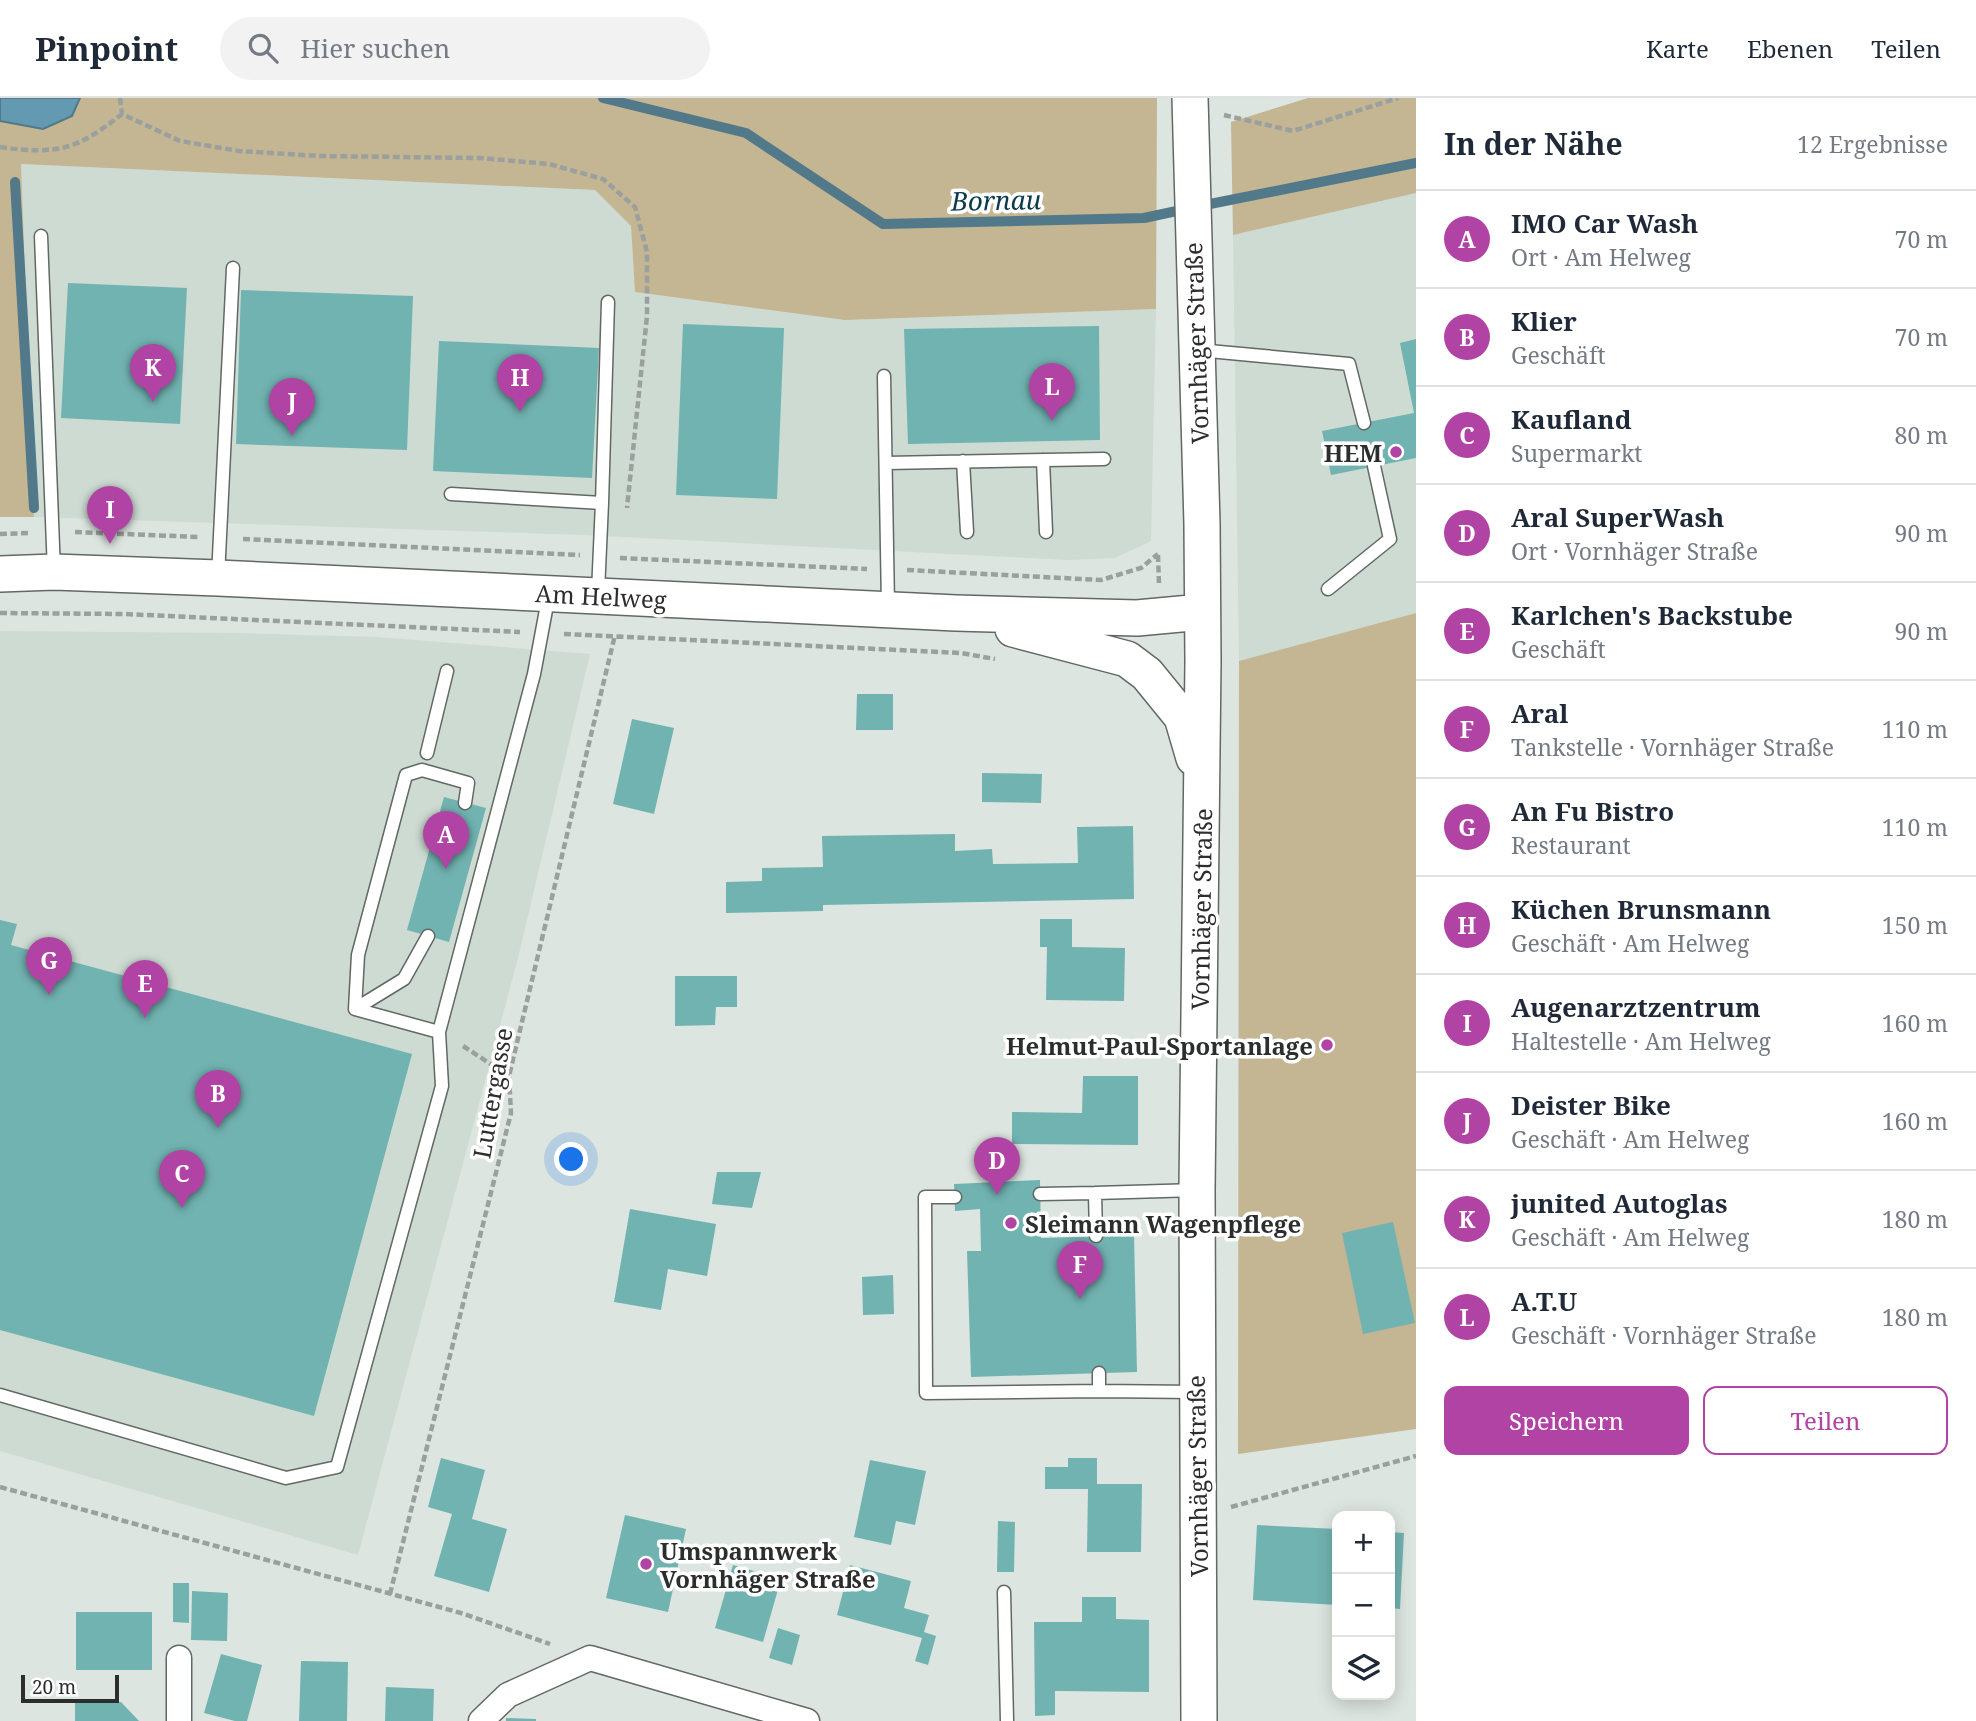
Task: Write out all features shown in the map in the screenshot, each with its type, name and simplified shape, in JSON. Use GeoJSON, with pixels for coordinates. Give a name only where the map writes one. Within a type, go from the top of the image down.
{"type":"FeatureCollection","features":[{"type":"Feature","properties":{"kind":"main road","name":"Vornhäger Straße"},"geometry":{"type":"LineString","coordinates":[[1199,1721],[1196,1392],[1203,785],[1197,350],[1191,175],[1204,106]]}},
{"type":"Feature","properties":{"kind":"main road","name":"Am Helweg"},"geometry":{"type":"LineString","coordinates":[[0,574],[54,572],[218,578],[956,614],[1137,618],[1202,612]]}},
{"type":"Feature","properties":{"kind":"main road"},"geometry":{"type":"LineString","coordinates":[[956,614],[1126,659],[1147,674],[1182,717],[1203,785]]}},
{"type":"Feature","properties":{"kind":"street"},"geometry":{"type":"LineString","coordinates":[[179,1658],[179,1721]]}},
{"type":"Feature","properties":{"kind":"street"},"geometry":{"type":"LineString","coordinates":[[481,1721],[508,1695],[590,1658],[807,1721]]}},
{"type":"Feature","properties":{"kind":"lane"},"geometry":{"type":"LineString","coordinates":[[41,236],[54,572]]}},
{"type":"Feature","properties":{"kind":"lane"},"geometry":{"type":"LineString","coordinates":[[218,578],[233,268]]}},
{"type":"Feature","properties":{"kind":"lane"},"geometry":{"type":"LineString","coordinates":[[608,302],[602,503],[608,597]]}},
{"type":"Feature","properties":{"kind":"lane"},"geometry":{"type":"LineString","coordinates":[[1197,350],[1349,364],[1364,423]]}},
{"type":"Feature","properties":{"kind":"lane"},"geometry":{"type":"LineString","coordinates":[[884,376],[887,610]]}},
{"type":"Feature","properties":{"kind":"lane"},"geometry":{"type":"LineString","coordinates":[[886,463],[1104,459]]}},
{"type":"Feature","properties":{"kind":"lane"},"geometry":{"type":"LineString","coordinates":[[1043,460],[1046,532]]}},
{"type":"Feature","properties":{"kind":"lane"},"geometry":{"type":"LineString","coordinates":[[963,461],[967,531]]}},
{"type":"Feature","properties":{"kind":"lane"},"geometry":{"type":"LineString","coordinates":[[1328,589],[1390,539],[1374,466]]}},
{"type":"Feature","properties":{"kind":"lane"},"geometry":{"type":"LineString","coordinates":[[451,494],[602,503]]}},
{"type":"Feature","properties":{"kind":"lane"},"geometry":{"type":"LineString","coordinates":[[0,1395],[286,1478],[337,1467],[442,1086],[439,1032],[534,674],[549,594]]}},
{"type":"Feature","properties":{"kind":"lane"},"geometry":{"type":"LineString","coordinates":[[427,753],[447,671]]}},
{"type":"Feature","properties":{"kind":"lane"},"geometry":{"type":"LineString","coordinates":[[355,1009],[358,956],[406,775],[422,770],[468,783],[465,803]]}},
{"type":"Feature","properties":{"kind":"lane"},"geometry":{"type":"LineString","coordinates":[[355,1009],[404,979],[428,936]]}},
{"type":"Feature","properties":{"kind":"lane"},"geometry":{"type":"LineString","coordinates":[[355,1009],[439,1032]]}},
{"type":"Feature","properties":{"kind":"lane"},"geometry":{"type":"LineString","coordinates":[[1040,1194],[1197,1190]]}},
{"type":"Feature","properties":{"kind":"lane"},"geometry":{"type":"LineString","coordinates":[[1095,1194],[1096,1236]]}},
{"type":"Feature","properties":{"kind":"lane"},"geometry":{"type":"LineString","coordinates":[[955,1197],[925,1197],[926,1393],[1196,1392]]}},
{"type":"Feature","properties":{"kind":"lane"},"geometry":{"type":"LineString","coordinates":[[1099,1373],[1099,1391]]}},
{"type":"Feature","properties":{"kind":"lane"},"geometry":{"type":"LineString","coordinates":[[1004,1592],[1007,1721]]}},
{"type":"Feature","properties":{"kind":"path"},"geometry":{"type":"LineString","coordinates":[[120,98],[122,114]]}},
{"type":"Feature","properties":{"kind":"path"},"geometry":{"type":"LineString","coordinates":[[1204,106],[1293,131],[1398,98]]}},
{"type":"Feature","properties":{"kind":"path"},"geometry":{"type":"LineString","coordinates":[[0,147],[37,152],[73,147],[98,133],[122,114]]}},
{"type":"Feature","properties":{"kind":"path"},"geometry":{"type":"LineString","coordinates":[[122,114],[180,141],[239,151],[319,156],[481,158],[549,164],[603,179],[635,207],[647,252],[647,316],[626,517]]}},
{"type":"Feature","properties":{"kind":"path","name":"Luttergasse"},"geometry":{"type":"LineString","coordinates":[[390,1594],[511,1112],[509,1076],[615,636],[608,597],[622,558]]}},
{"type":"Feature","properties":{"kind":"path"},"geometry":{"type":"LineString","coordinates":[[439,1032],[509,1076]]}},
{"type":"Feature","properties":{"kind":"path"},"geometry":{"type":"LineString","coordinates":[[1198,1516],[1416,1456]]}},
{"type":"Feature","properties":{"kind":"path"},"geometry":{"type":"LineString","coordinates":[[0,1487],[461,1613],[590,1658]]}},
{"type":"Feature","properties":{"kind":"shaded area"},"geometry":{"type":"Polygon","coordinates":[[[0,98],[1157,98],[1156,309],[845,320],[635,292],[631,226],[595,190],[21,164],[34,517],[0,517],[0,98]]]}},
{"type":"Feature","properties":{"kind":"shaded area"},"geometry":{"type":"Polygon","coordinates":[[[1308,98],[1416,98],[1416,193],[1233,235],[1231,122],[1308,98]]]}},
{"type":"Feature","properties":{"kind":"shaded area"},"geometry":{"type":"Polygon","coordinates":[[[21,164],[595,190],[631,226],[635,292],[845,320],[1156,309],[1151,541],[1115,558],[1068,560],[584,535],[34,517],[21,164]]]}},
{"type":"Feature","properties":{"kind":"shaded area"},"geometry":{"type":"Polygon","coordinates":[[[1416,193],[1416,613],[1239,661],[1233,235],[1416,193]]]}},
{"type":"Feature","properties":{"kind":"shaded area","name":"Helmut-Paul-Sportanlage"},"geometry":{"type":"Polygon","coordinates":[[[1416,613],[1416,1429],[1238,1454],[1239,661],[1416,613]]]}},
{"type":"Feature","properties":{"kind":"shaded area"},"geometry":{"type":"Polygon","coordinates":[[[0,631],[377,637],[590,654],[517,962],[358,1555],[0,1451],[0,631]]]}},
{"type":"Feature","properties":{"kind":"water"},"geometry":{"type":"Polygon","coordinates":[[[0,98],[80,98],[72,116],[43,129],[0,121],[0,98]]]}},
{"type":"Feature","properties":{"kind":"building"},"geometry":{"type":"Polygon","coordinates":[[[68,283],[187,288],[180,424],[61,418],[68,283]]]}},
{"type":"Feature","properties":{"kind":"building"},"geometry":{"type":"Polygon","coordinates":[[[241,290],[413,296],[407,450],[236,444],[241,290]]]}},
{"type":"Feature","properties":{"kind":"building"},"geometry":{"type":"Polygon","coordinates":[[[683,324],[784,328],[777,499],[676,495],[683,324]]]}},
{"type":"Feature","properties":{"kind":"building"},"geometry":{"type":"Polygon","coordinates":[[[1099,326],[1100,440],[908,444],[904,329],[1099,326]]]}},
{"type":"Feature","properties":{"kind":"building"},"geometry":{"type":"Polygon","coordinates":[[[1416,339],[1416,458],[1331,475],[1322,431],[1414,413],[1400,343],[1416,339]]]}},
{"type":"Feature","properties":{"kind":"building"},"geometry":{"type":"Polygon","coordinates":[[[439,341],[599,348],[592,478],[433,471],[439,341]]]}},
{"type":"Feature","properties":{"kind":"building"},"geometry":{"type":"Polygon","coordinates":[[[857,694],[893,694],[893,730],[856,730],[857,694]]]}},
{"type":"Feature","properties":{"kind":"building"},"geometry":{"type":"Polygon","coordinates":[[[632,719],[674,728],[654,814],[613,804],[632,719]]]}},
{"type":"Feature","properties":{"kind":"building"},"geometry":{"type":"Polygon","coordinates":[[[982,773],[1042,774],[1041,803],[982,802],[982,773]]]}},
{"type":"Feature","properties":{"kind":"building"},"geometry":{"type":"Polygon","coordinates":[[[444,797],[486,808],[449,942],[407,930],[444,797]]]}},
{"type":"Feature","properties":{"kind":"building"},"geometry":{"type":"Polygon","coordinates":[[[1133,826],[1134,899],[823,905],[823,911],[726,913],[726,882],[762,881],[762,868],[823,867],[822,836],[955,834],[955,851],[992,849],[993,864],[1078,863],[1077,827],[1133,826]]]}},
{"type":"Feature","properties":{"kind":"building"},"geometry":{"type":"Polygon","coordinates":[[[1040,919],[1072,919],[1072,947],[1125,948],[1124,1001],[1046,1000],[1047,947],[1040,947],[1040,919]]]}},
{"type":"Feature","properties":{"kind":"building"},"geometry":{"type":"Polygon","coordinates":[[[0,920],[17,924],[11,945],[412,1054],[314,1416],[0,1330],[0,920]]]}},
{"type":"Feature","properties":{"kind":"building"},"geometry":{"type":"Polygon","coordinates":[[[675,976],[737,976],[737,1007],[716,1007],[715,1025],[675,1026],[675,976]]]}},
{"type":"Feature","properties":{"kind":"building"},"geometry":{"type":"Polygon","coordinates":[[[1083,1076],[1138,1076],[1138,1145],[1012,1144],[1012,1112],[1082,1113],[1083,1076]]]}},
{"type":"Feature","properties":{"kind":"building"},"geometry":{"type":"Polygon","coordinates":[[[717,1172],[761,1172],[752,1208],[712,1204],[717,1172]]]}},
{"type":"Feature","properties":{"kind":"building"},"geometry":{"type":"Polygon","coordinates":[[[1040,1180],[1041,1238],[1134,1235],[1137,1372],[971,1377],[967,1251],[981,1251],[980,1209],[955,1211],[954,1184],[1040,1180]]]}},
{"type":"Feature","properties":{"kind":"building"},"geometry":{"type":"Polygon","coordinates":[[[630,1209],[716,1224],[707,1276],[668,1269],[661,1310],[614,1302],[630,1209]]]}},
{"type":"Feature","properties":{"kind":"building"},"geometry":{"type":"Polygon","coordinates":[[[1393,1222],[1415,1323],[1363,1334],[1342,1233],[1393,1222]]]}},
{"type":"Feature","properties":{"kind":"building"},"geometry":{"type":"Polygon","coordinates":[[[893,1275],[894,1314],[863,1315],[862,1277],[893,1275]]]}},
{"type":"Feature","properties":{"kind":"building"},"geometry":{"type":"Polygon","coordinates":[[[441,1458],[485,1470],[472,1519],[507,1529],[489,1592],[434,1576],[452,1514],[428,1507],[441,1458]]]}},
{"type":"Feature","properties":{"kind":"building"},"geometry":{"type":"Polygon","coordinates":[[[1068,1458],[1097,1458],[1097,1484],[1142,1484],[1141,1552],[1087,1552],[1088,1489],[1045,1489],[1045,1467],[1068,1467],[1068,1458]]]}},
{"type":"Feature","properties":{"kind":"building"},"geometry":{"type":"Polygon","coordinates":[[[870,1460],[926,1471],[915,1525],[896,1521],[891,1545],[854,1537],[870,1460]]]}},
{"type":"Feature","properties":{"kind":"building","name":"Umspannwerk Vornhäger Straße"},"geometry":{"type":"Polygon","coordinates":[[[625,1515],[686,1529],[668,1612],[606,1598],[625,1515]]]}},
{"type":"Feature","properties":{"kind":"building"},"geometry":{"type":"Polygon","coordinates":[[[998,1521],[1015,1522],[1014,1572],[997,1572],[998,1521]]]}},
{"type":"Feature","properties":{"kind":"building"},"geometry":{"type":"Polygon","coordinates":[[[1257,1525],[1332,1529],[1332,1605],[1253,1600],[1257,1525]]]}},
{"type":"Feature","properties":{"kind":"building"},"geometry":{"type":"Polygon","coordinates":[[[1395,1532],[1404,1533],[1400,1609],[1395,1608],[1395,1532]]]}},
{"type":"Feature","properties":{"kind":"building"},"geometry":{"type":"Polygon","coordinates":[[[733,1565],[781,1579],[763,1642],[715,1628],[733,1565]]]}},
{"type":"Feature","properties":{"kind":"building"},"geometry":{"type":"Polygon","coordinates":[[[850,1565],[911,1581],[904,1608],[929,1615],[924,1632],[936,1636],[928,1665],[915,1661],[922,1638],[837,1615],[850,1565]]]}},
{"type":"Feature","properties":{"kind":"building"},"geometry":{"type":"Polygon","coordinates":[[[173,1583],[189,1583],[189,1623],[173,1622],[173,1583]]]}},
{"type":"Feature","properties":{"kind":"building"},"geometry":{"type":"Polygon","coordinates":[[[192,1591],[228,1593],[227,1641],[191,1640],[192,1591]]]}},
{"type":"Feature","properties":{"kind":"building"},"geometry":{"type":"Polygon","coordinates":[[[1082,1597],[1116,1597],[1116,1619],[1149,1620],[1149,1692],[1055,1691],[1055,1715],[1035,1716],[1034,1622],[1082,1622],[1082,1597]]]}},
{"type":"Feature","properties":{"kind":"building"},"geometry":{"type":"Polygon","coordinates":[[[76,1612],[152,1612],[152,1670],[76,1670],[76,1612]]]}},
{"type":"Feature","properties":{"kind":"building"},"geometry":{"type":"Polygon","coordinates":[[[778,1628],[800,1635],[792,1665],[769,1658],[778,1628]]]}},
{"type":"Feature","properties":{"kind":"building"},"geometry":{"type":"Polygon","coordinates":[[[221,1654],[262,1665],[247,1721],[235,1721],[204,1713],[221,1654]]]}},
{"type":"Feature","properties":{"kind":"building"},"geometry":{"type":"Polygon","coordinates":[[[301,1661],[348,1662],[347,1721],[299,1721],[301,1661]]]}},
{"type":"Feature","properties":{"kind":"building"},"geometry":{"type":"Polygon","coordinates":[[[386,1687],[434,1689],[433,1721],[385,1721],[386,1687]]]}},
{"type":"Feature","properties":{"kind":"building"},"geometry":{"type":"Polygon","coordinates":[[[75,1700],[121,1702],[139,1721],[75,1721],[75,1700]]]}},
{"type":"Feature","properties":{"kind":"building"},"geometry":{"type":"Polygon","coordinates":[[[506,1718],[536,1719],[536,1721],[506,1721],[506,1718]]]}},
{"type":"Feature","properties":{"kind":"waterway","name":"Bornau"},"geometry":{"type":"LineString","coordinates":[[603,98],[746,133],[883,224],[1144,218],[1186,209]]}},
{"type":"Feature","properties":{"kind":"waterway","name":"Bornau"},"geometry":{"type":"LineString","coordinates":[[1200,206],[1416,163]]}},
{"type":"Feature","properties":{"kind":"waterway"},"geometry":{"type":"LineString","coordinates":[[15,182],[34,508]]}},
{"type":"Feature","properties":{"kind":"place","name":"junited Autoglas"},"geometry":{"type":"Point","coordinates":[153,402]}},
{"type":"Feature","properties":{"kind":"place","name":"Küchen Brunsmann"},"geometry":{"type":"Point","coordinates":[520,412]}},
{"type":"Feature","properties":{"kind":"place","name":"A.T.U"},"geometry":{"type":"Point","coordinates":[1052,421]}},
{"type":"Feature","properties":{"kind":"place","name":"Deister Bike"},"geometry":{"type":"Point","coordinates":[292,436]}},
{"type":"Feature","properties":{"kind":"place","name":"HEM"},"geometry":{"type":"Point","coordinates":[1396,452]}},
{"type":"Feature","properties":{"kind":"place","name":"Augenarztzentrum"},"geometry":{"type":"Point","coordinates":[110,544]}},
{"type":"Feature","properties":{"kind":"place","name":"IMO Car Wash"},"geometry":{"type":"Point","coordinates":[446,869]}},
{"type":"Feature","properties":{"kind":"place","name":"An Fu Bistro"},"geometry":{"type":"Point","coordinates":[49,995]}},
{"type":"Feature","properties":{"kind":"place","name":"Karlchen's Backstube"},"geometry":{"type":"Point","coordinates":[145,1018]}},
{"type":"Feature","properties":{"kind":"place","name":"Helmut-Paul-Sportanlage"},"geometry":{"type":"Point","coordinates":[1327,1045]}},
{"type":"Feature","properties":{"kind":"place","name":"Klier"},"geometry":{"type":"Point","coordinates":[218,1128]}},
{"type":"Feature","properties":{"kind":"place","name":"Aral SuperWash"},"geometry":{"type":"Point","coordinates":[997,1195]}},
{"type":"Feature","properties":{"kind":"place","name":"Kaufland"},"geometry":{"type":"Point","coordinates":[182,1208]}},
{"type":"Feature","properties":{"kind":"place","name":"Sleimann Wagenpflege"},"geometry":{"type":"Point","coordinates":[1011,1223]}},
{"type":"Feature","properties":{"kind":"place","name":"Aral"},"geometry":{"type":"Point","coordinates":[1080,1299]}},
{"type":"Feature","properties":{"kind":"place","name":"Umspannwerk Vornhäger Straße"},"geometry":{"type":"Point","coordinates":[646,1564]}}]}
